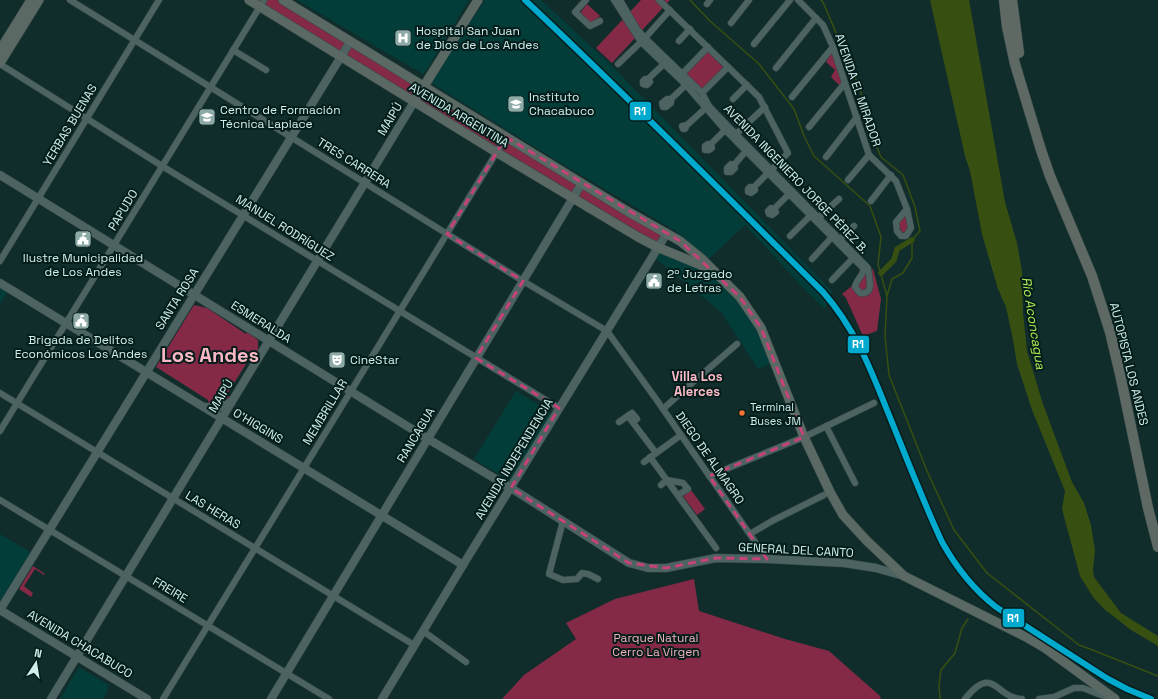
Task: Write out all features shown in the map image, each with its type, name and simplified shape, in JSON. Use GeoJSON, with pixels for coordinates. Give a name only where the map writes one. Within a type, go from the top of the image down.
{"type":"FeatureCollection","features":[{"type":"Feature","properties":{"kind":"highway","name":"AUTOPISTA LOS ANDES"},"geometry":{"type":"LineString","coordinates":[[1004,0],[1007,27],[1015,64],[1033,126],[1050,176],[1082,250],[1103,306],[1117,358],[1148,508],[1158,547]]}},
{"type":"Feature","properties":{"kind":"highway","name":"AUTOPISTA LOS ANDES"},"geometry":{"type":"LineString","coordinates":[[1012,0],[1021,68],[1033,126]]}},
{"type":"Feature","properties":{"kind":"main road"},"geometry":{"type":"LineString","coordinates":[[0,50],[31,0]]}},
{"type":"Feature","properties":{"kind":"main road"},"geometry":{"type":"LineString","coordinates":[[0,63],[39,0]]}},
{"type":"Feature","properties":{"kind":"main road","name":"AVENIDA ARGENTINA"},"geometry":{"type":"LineString","coordinates":[[249,0],[262,3],[341,56],[414,102],[638,237],[657,247],[715,271]]}},
{"type":"Feature","properties":{"kind":"main road","name":"AVENIDA ARGENTINA"},"geometry":{"type":"LineString","coordinates":[[283,0],[627,211],[667,233],[715,271],[740,297],[761,328],[804,437],[830,492],[843,515],[867,541],[904,576]]}},
{"type":"Feature","properties":{"kind":"main road","name":"MAIPÚ"},"geometry":{"type":"LineString","coordinates":[[51,699],[260,354],[478,0]]}},
{"type":"Feature","properties":{"kind":"main road","name":"SANTA ROSA"},"geometry":{"type":"LineString","coordinates":[[0,610],[350,42]]}},
{"type":"Feature","properties":{"kind":"main road","name":"ESMERALDA"},"geometry":{"type":"LineString","coordinates":[[0,175],[428,439],[511,488]]}},
{"type":"Feature","properties":{"kind":"main road","name":"RANCAGUA"},"geometry":{"type":"LineString","coordinates":[[271,699],[582,183]]}},
{"type":"Feature","properties":{"kind":"main road","name":"AVENIDA INDEPENDENCIA"},"geometry":{"type":"LineString","coordinates":[[382,699],[657,247],[667,233]]}},
{"type":"Feature","properties":{"kind":"main road","name":"O'HIGGINS"},"geometry":{"type":"LineString","coordinates":[[0,282],[463,565]]}},
{"type":"Feature","properties":{"kind":"main road"},"geometry":{"type":"LineString","coordinates":[[188,304],[196,300],[209,304]]}},
{"type":"Feature","properties":{"kind":"main road"},"geometry":{"type":"LineString","coordinates":[[258,334],[262,346],[260,354]]}},
{"type":"Feature","properties":{"kind":"main road"},"geometry":{"type":"LineString","coordinates":[[155,359],[152,366],[153,372],[158,379]]}},
{"type":"Feature","properties":{"kind":"main road"},"geometry":{"type":"LineString","coordinates":[[202,406],[217,408],[226,406],[232,402]]}},
{"type":"Feature","properties":{"kind":"main road","name":"GENERAL DEL CANTO"},"geometry":{"type":"LineString","coordinates":[[511,488],[629,563],[648,568],[666,568],[716,558],[767,559],[844,563],[876,568],[904,576],[1046,648],[1115,699]]}},
{"type":"Feature","properties":{"kind":"main road","name":"AVENIDA CHACABUCO"},"geometry":{"type":"LineString","coordinates":[[0,610],[147,699]]}},
{"type":"Feature","properties":{"kind":"street","name":"TRES CARRERA"},"geometry":{"type":"LineString","coordinates":[[70,0],[446,234],[607,331]]}},
{"type":"Feature","properties":{"kind":"street","name":"YERBAS BUENAS"},"geometry":{"type":"LineString","coordinates":[[0,261],[159,0]]}},
{"type":"Feature","properties":{"kind":"street"},"geometry":{"type":"LineString","coordinates":[[586,0],[575,12],[590,26],[600,21]]}},
{"type":"Feature","properties":{"kind":"street"},"geometry":{"type":"LineString","coordinates":[[659,0],[759,97],[765,107],[788,153],[754,187]]}},
{"type":"Feature","properties":{"kind":"street"},"geometry":{"type":"LineString","coordinates":[[731,23],[749,0]]}},
{"type":"Feature","properties":{"kind":"street"},"geometry":{"type":"LineString","coordinates":[[754,44],[790,0]]}},
{"type":"Feature","properties":{"kind":"street","name":"AVENIDA EL MIRADOR"},"geometry":{"type":"LineString","coordinates":[[798,0],[823,26],[833,47],[869,155],[896,181],[907,209]]}},
{"type":"Feature","properties":{"kind":"street","name":"AVENIDA INGENIERO JORGE PÉREZ B."},"geometry":{"type":"LineString","coordinates":[[618,2],[643,40],[666,62],[686,85],[707,106],[734,136],[769,172],[810,216],[854,257],[868,268],[870,290],[864,294],[860,294],[855,287],[864,269],[854,257],[840,239],[769,172],[746,151],[734,136],[725,130],[707,106],[702,93],[682,74],[666,62]]}},
{"type":"Feature","properties":{"kind":"street","name":"PAPUDO"},"geometry":{"type":"LineString","coordinates":[[0,431],[262,3]]}},
{"type":"Feature","properties":{"kind":"street"},"geometry":{"type":"LineString","coordinates":[[618,64],[643,40],[670,10]]}},
{"type":"Feature","properties":{"kind":"street"},"geometry":{"type":"LineString","coordinates":[[776,68],[816,18]]}},
{"type":"Feature","properties":{"kind":"street"},"geometry":{"type":"LineString","coordinates":[[679,41],[690,29]]}},
{"type":"Feature","properties":{"kind":"street"},"geometry":{"type":"LineString","coordinates":[[682,74],[708,47]]}},
{"type":"Feature","properties":{"kind":"street"},"geometry":{"type":"LineString","coordinates":[[792,97],[833,47]]}},
{"type":"Feature","properties":{"kind":"street"},"geometry":{"type":"LineString","coordinates":[[233,50],[266,70]]}},
{"type":"Feature","properties":{"kind":"street"},"geometry":{"type":"LineString","coordinates":[[648,79],[666,62]]}},
{"type":"Feature","properties":{"kind":"street","name":"MANUEL RODRÍGUEZ"},"geometry":{"type":"LineString","coordinates":[[0,63],[162,166],[559,408]]}},
{"type":"Feature","properties":{"kind":"street"},"geometry":{"type":"LineString","coordinates":[[702,93],[728,68]]}},
{"type":"Feature","properties":{"kind":"street"},"geometry":{"type":"LineString","coordinates":[[809,127],[845,83]]}},
{"type":"Feature","properties":{"kind":"street"},"geometry":{"type":"LineString","coordinates":[[671,99],[686,85]]}},
{"type":"Feature","properties":{"kind":"street"},"geometry":{"type":"LineString","coordinates":[[733,99],[747,85]]}},
{"type":"Feature","properties":{"kind":"street"},"geometry":{"type":"LineString","coordinates":[[687,125],[707,106]]}},
{"type":"Feature","properties":{"kind":"street"},"geometry":{"type":"LineString","coordinates":[[734,136],[765,107]]}},
{"type":"Feature","properties":{"kind":"street"},"geometry":{"type":"LineString","coordinates":[[826,157],[857,117]]}},
{"type":"Feature","properties":{"kind":"street"},"geometry":{"type":"LineString","coordinates":[[711,144],[725,130]]}},
{"type":"Feature","properties":{"kind":"street","name":"MEMBRILLAR"},"geometry":{"type":"LineString","coordinates":[[163,699],[506,137]]}},
{"type":"Feature","properties":{"kind":"street"},"geometry":{"type":"LineString","coordinates":[[734,165],[746,151]]}},
{"type":"Feature","properties":{"kind":"street"},"geometry":{"type":"LineString","coordinates":[[848,180],[869,155]]}},
{"type":"Feature","properties":{"kind":"street"},"geometry":{"type":"LineString","coordinates":[[871,201],[891,175]]}},
{"type":"Feature","properties":{"kind":"street"},"geometry":{"type":"LineString","coordinates":[[774,209],[789,194]]}},
{"type":"Feature","properties":{"kind":"street"},"geometry":{"type":"LineString","coordinates":[[790,236],[810,216],[818,218],[839,199]]}},
{"type":"Feature","properties":{"kind":"street"},"geometry":{"type":"LineString","coordinates":[[840,239],[853,225],[860,231]]}},
{"type":"Feature","properties":{"kind":"street"},"geometry":{"type":"LineString","coordinates":[[812,258],[832,237]]}},
{"type":"Feature","properties":{"kind":"street"},"geometry":{"type":"LineString","coordinates":[[832,280],[854,257]]}},
{"type":"Feature","properties":{"kind":"street","name":"DIEGO DE ALMAGRO"},"geometry":{"type":"LineString","coordinates":[[607,331],[681,434],[767,559]]}},
{"type":"Feature","properties":{"kind":"street"},"geometry":{"type":"LineString","coordinates":[[663,410],[692,382],[737,344]]}},
{"type":"Feature","properties":{"kind":"street","name":"LAS HERAS"},"geometry":{"type":"LineString","coordinates":[[0,393],[414,645]]}},
{"type":"Feature","properties":{"kind":"street"},"geometry":{"type":"LineString","coordinates":[[709,476],[804,437],[874,403]]}},
{"type":"Feature","properties":{"kind":"street"},"geometry":{"type":"LineString","coordinates":[[619,422],[630,414],[633,422],[656,453]]}},
{"type":"Feature","properties":{"kind":"street"},"geometry":{"type":"LineString","coordinates":[[826,426],[855,483]]}},
{"type":"Feature","properties":{"kind":"street"},"geometry":{"type":"LineString","coordinates":[[644,462],[681,434]]}},
{"type":"Feature","properties":{"kind":"street"},"geometry":{"type":"LineString","coordinates":[[650,457],[716,548]]}},
{"type":"Feature","properties":{"kind":"street"},"geometry":{"type":"LineString","coordinates":[[661,485],[668,480],[683,483],[688,489],[678,495]]}},
{"type":"Feature","properties":{"kind":"street"},"geometry":{"type":"LineString","coordinates":[[750,534],[772,521],[824,495]]}},
{"type":"Feature","properties":{"kind":"street","name":"FREIRE"},"geometry":{"type":"LineString","coordinates":[[0,500],[329,699]]}},
{"type":"Feature","properties":{"kind":"street"},"geometry":{"type":"LineString","coordinates":[[550,574],[563,521]]}},
{"type":"Feature","properties":{"kind":"street"},"geometry":{"type":"LineString","coordinates":[[542,574],[550,574],[563,580],[577,579],[582,573],[598,579]]}},
{"type":"Feature","properties":{"kind":"street"},"geometry":{"type":"LineString","coordinates":[[423,631],[466,662]]}},
{"type":"Feature","properties":{"kind":"street"},"geometry":{"type":"LineString","coordinates":[[965,699],[979,685],[987,683],[993,684],[1012,698],[1022,699]]}},
{"type":"Feature","properties":{"kind":"street"},"geometry":{"type":"LineString","coordinates":[[1039,699],[1054,697],[1074,688],[1083,688],[1110,699]]}},
{"type":"Feature","properties":{"kind":"highlighted area"},"geometry":{"type":"Polygon","coordinates":[[[506,137],[680,241],[740,297],[761,328],[804,437],[709,476],[767,559],[716,558],[666,568],[629,563],[511,488],[559,408],[476,358],[523,281],[447,234],[506,137]]]}},
{"type":"Feature","properties":{"kind":"shaded area","name":"Hospital San Juan de Dios de Los Andes"},"geometry":{"type":"Polygon","coordinates":[[[297,0],[469,0],[423,74],[297,0]]]}},
{"type":"Feature","properties":{"kind":"shaded area"},"geometry":{"type":"Polygon","coordinates":[[[485,0],[541,0],[610,64],[832,291],[825,309],[807,292],[745,225],[707,261],[687,240],[674,230],[569,168],[431,83],[485,0]]]}},
{"type":"Feature","properties":{"kind":"shaded area"},"geometry":{"type":"Polygon","coordinates":[[[930,0],[969,0],[1005,202],[1017,243],[1022,271],[1023,313],[1027,351],[1050,423],[1072,482],[1084,503],[1091,525],[1095,550],[1093,571],[1094,577],[1121,613],[1158,636],[1158,646],[1131,630],[1104,609],[1093,597],[1080,576],[1062,509],[1065,491],[1032,410],[1017,364],[1006,307],[998,289],[982,234],[970,171],[965,156],[930,0]]]}},
{"type":"Feature","properties":{"kind":"shaded area"},"geometry":{"type":"Polygon","coordinates":[[[659,252],[709,273],[737,299],[757,329],[774,362],[758,369],[721,312],[655,258],[659,252]]]}},
{"type":"Feature","properties":{"kind":"shaded area"},"geometry":{"type":"Polygon","coordinates":[[[0,286],[8,291],[0,304],[0,286]]]}},
{"type":"Feature","properties":{"kind":"shaded area"},"geometry":{"type":"Polygon","coordinates":[[[516,391],[552,413],[509,481],[474,459],[516,391]]]}},
{"type":"Feature","properties":{"kind":"shaded area"},"geometry":{"type":"Polygon","coordinates":[[[0,534],[32,553],[0,605],[0,534]]]}},
{"type":"Feature","properties":{"kind":"shaded area"},"geometry":{"type":"Polygon","coordinates":[[[79,667],[109,685],[104,699],[60,699],[79,667]]]}},
{"type":"Feature","properties":{"kind":"green space"},"geometry":{"type":"Polygon","coordinates":[[[255,0],[280,0],[662,234],[656,246],[435,109],[255,0]]]}},
{"type":"Feature","properties":{"kind":"green space"},"geometry":{"type":"Polygon","coordinates":[[[641,0],[670,0],[612,63],[596,48],[641,0]]]}},
{"type":"Feature","properties":{"kind":"green space"},"geometry":{"type":"Polygon","coordinates":[[[587,4],[600,16],[592,23],[589,23],[580,13],[587,4]]]}},
{"type":"Feature","properties":{"kind":"green space"},"geometry":{"type":"Polygon","coordinates":[[[707,51],[724,68],[702,90],[685,73],[707,51]]]}},
{"type":"Feature","properties":{"kind":"green space"},"geometry":{"type":"Polygon","coordinates":[[[832,53],[843,82],[840,86],[831,77],[835,70],[826,62],[832,53]]]}},
{"type":"Feature","properties":{"kind":"green space"},"geometry":{"type":"Polygon","coordinates":[[[903,216],[906,217],[909,228],[906,232],[902,233],[898,222],[903,216]]]}},
{"type":"Feature","properties":{"kind":"green space"},"geometry":{"type":"Polygon","coordinates":[[[873,269],[881,299],[877,331],[863,336],[846,298],[842,294],[873,269]]]}},
{"type":"Feature","properties":{"kind":"green space"},"geometry":{"type":"Polygon","coordinates":[[[194,305],[207,308],[246,334],[247,332],[258,340],[258,353],[253,362],[248,361],[227,394],[230,398],[227,403],[210,406],[208,400],[156,367],[194,305]]]}},
{"type":"Feature","properties":{"kind":"green space"},"geometry":{"type":"Polygon","coordinates":[[[691,490],[705,509],[697,515],[683,496],[691,490]]]}},
{"type":"Feature","properties":{"kind":"green space"},"geometry":{"type":"Polygon","coordinates":[[[33,566],[45,574],[44,575],[35,569],[24,586],[33,593],[31,597],[19,589],[33,566]]]}},
{"type":"Feature","properties":{"kind":"green space","name":"Parque Natural Cerro La Virgen"},"geometry":{"type":"Polygon","coordinates":[[[694,579],[699,611],[785,639],[829,651],[880,696],[881,699],[502,699],[524,675],[576,639],[566,623],[615,599],[694,579]]]}},
{"type":"Feature","properties":{"kind":"waterway"},"geometry":{"type":"LineString","coordinates":[[690,0],[710,21],[759,64],[794,109],[804,136],[814,156],[870,206],[881,237],[878,264],[887,296],[885,336],[889,375],[927,471],[954,530],[987,573],[1079,645],[1158,676]]}},
{"type":"Feature","properties":{"kind":"waterway"},"geometry":{"type":"LineString","coordinates":[[821,0],[860,89],[872,135],[881,157],[903,175],[915,207],[920,231],[912,240],[912,258],[903,273],[892,279],[887,296]]}},
{"type":"Feature","properties":{"kind":"waterway"},"geometry":{"type":"LineString","coordinates":[[881,273],[894,260],[897,249],[912,240]]}},
{"type":"Feature","properties":{"kind":"waterway"},"geometry":{"type":"LineString","coordinates":[[940,699],[939,685],[941,670],[955,653],[962,628],[968,619]]}},
{"type":"Feature","properties":{"kind":"transit line","name":"R1"},"geometry":{"type":"LineString","coordinates":[[525,0],[675,145],[823,292],[834,305],[852,333],[867,363],[942,542],[959,569],[972,585],[996,607],[1108,679],[1151,699]]}},
{"type":"Feature","properties":{"kind":"place","name":"Hospital San Juan de Dios de Los Andes"},"geometry":{"type":"Point","coordinates":[403,38]}},
{"type":"Feature","properties":{"kind":"place","name":"Instituto Chacabuco"},"geometry":{"type":"Point","coordinates":[516,104]}},
{"type":"Feature","properties":{"kind":"place","name":"Centro de Formación Técnica Laplace"},"geometry":{"type":"Point","coordinates":[207,117]}},
{"type":"Feature","properties":{"kind":"place","name":"Ilustre Municipalidad de Los Andes"},"geometry":{"type":"Point","coordinates":[83,239]}},
{"type":"Feature","properties":{"kind":"place","name":"2º Juzgado de Letras"},"geometry":{"type":"Point","coordinates":[654,281]}},
{"type":"Feature","properties":{"kind":"place","name":"Brigada de Delitos Económicos Los Andes"},"geometry":{"type":"Point","coordinates":[81,321]}},
{"type":"Feature","properties":{"kind":"place","name":"CineStar"},"geometry":{"type":"Point","coordinates":[337,360]}},
{"type":"Feature","properties":{"kind":"place","name":"Terminal Buses JM"},"geometry":{"type":"Point","coordinates":[742,413]}},
{"type":"Feature","properties":{"kind":"district","name":"Los Andes"},"geometry":{"type":"Point","coordinates":[210,355]}},
{"type":"Feature","properties":{"kind":"district","name":"Villa Los Alerces"},"geometry":{"type":"Point","coordinates":[697,384]}},
{"type":"Feature","properties":{"kind":"water label","name":"Río Aconcagua"},"geometry":{"type":"Point","coordinates":[1034,323]}}]}
